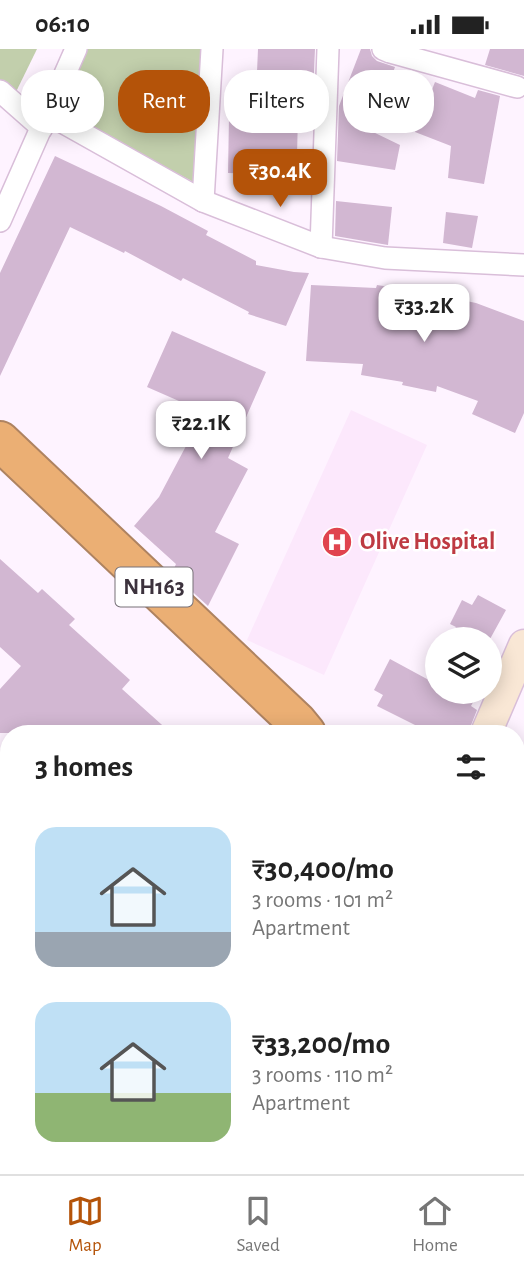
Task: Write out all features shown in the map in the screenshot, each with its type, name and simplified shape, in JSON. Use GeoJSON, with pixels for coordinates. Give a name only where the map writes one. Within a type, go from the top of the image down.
{"type":"FeatureCollection","features":[{"type":"Feature","properties":{"kind":"highway","name":"NH163"},"geometry":{"type":"LineString","coordinates":[[0,441],[299,725]]}},
{"type":"Feature","properties":{"kind":"highway","name":"NH163"},"geometry":{"type":"LineString","coordinates":[[0,477],[265,725]]}},
{"type":"Feature","properties":{"kind":"street"},"geometry":{"type":"LineString","coordinates":[[67,70],[76,49]]}},
{"type":"Feature","properties":{"kind":"street"},"geometry":{"type":"LineString","coordinates":[[203,201],[212,49]]}},
{"type":"Feature","properties":{"kind":"street"},"geometry":{"type":"LineString","coordinates":[[321,247],[328,49]]}},
{"type":"Feature","properties":{"kind":"street"},"geometry":{"type":"LineString","coordinates":[[383,49],[517,87]]}},
{"type":"Feature","properties":{"kind":"street"},"geometry":{"type":"LineString","coordinates":[[0,91],[21,105]]}},
{"type":"Feature","properties":{"kind":"street"},"geometry":{"type":"LineString","coordinates":[[0,221],[40,133]]}},
{"type":"Feature","properties":{"kind":"street"},"geometry":{"type":"LineString","coordinates":[[69,133],[203,201],[321,247],[385,258],[524,265]]}},
{"type":"Feature","properties":{"kind":"street"},"geometry":{"type":"LineString","coordinates":[[489,725],[524,645]]}},
{"type":"Feature","properties":{"kind":"shaded area","name":"Olive Hospital"},"geometry":{"type":"Polygon","coordinates":[[[351,410],[427,445],[324,675],[247,640],[351,410]]]}},
{"type":"Feature","properties":{"kind":"green space"},"geometry":{"type":"Polygon","coordinates":[[[0,49],[37,49],[27,70],[21,70],[21,82],[14,96],[0,83],[0,49]]]}},
{"type":"Feature","properties":{"kind":"green space"},"geometry":{"type":"Polygon","coordinates":[[[85,49],[205,49],[204,70],[118,70],[118,133],[203,133],[201,186],[101,133],[104,133],[104,70],[76,70],[85,49]]]}},
{"type":"Feature","properties":{"kind":"building"},"geometry":{"type":"Polygon","coordinates":[[[258,49],[315,49],[314,70],[257,70],[258,49]]]}},
{"type":"Feature","properties":{"kind":"building"},"geometry":{"type":"Polygon","coordinates":[[[361,49],[370,49],[377,61],[395,67],[394,70],[353,70],[361,49]]]}},
{"type":"Feature","properties":{"kind":"building"},"geometry":{"type":"Polygon","coordinates":[[[490,49],[524,49],[524,76],[485,65],[490,49]]]}},
{"type":"Feature","properties":{"kind":"building"},"geometry":{"type":"Polygon","coordinates":[[[435,82],[475,98],[478,90],[500,96],[484,184],[448,178],[451,146],[418,133],[434,133],[435,82]]]}},
{"type":"Feature","properties":{"kind":"building"},"geometry":{"type":"Polygon","coordinates":[[[343,96],[343,133],[375,133],[400,145],[395,170],[337,161],[339,106],[343,96]]]}},
{"type":"Feature","properties":{"kind":"building"},"geometry":{"type":"Polygon","coordinates":[[[229,133],[298,133],[296,193],[270,193],[271,174],[228,173],[229,133]]]}},
{"type":"Feature","properties":{"kind":"building"},"geometry":{"type":"Polygon","coordinates":[[[55,156],[208,231],[206,235],[256,261],[256,265],[309,273],[286,326],[248,314],[249,312],[183,278],[181,281],[125,251],[124,253],[70,227],[0,376],[0,273],[55,156]]]}},
{"type":"Feature","properties":{"kind":"building"},"geometry":{"type":"Polygon","coordinates":[[[336,201],[392,207],[388,245],[335,236],[336,201]]]}},
{"type":"Feature","properties":{"kind":"building"},"geometry":{"type":"Polygon","coordinates":[[[446,212],[478,216],[472,248],[443,243],[446,212]]]}},
{"type":"Feature","properties":{"kind":"building"},"geometry":{"type":"Polygon","coordinates":[[[311,285],[376,288],[377,285],[423,292],[476,303],[524,321],[524,413],[515,433],[472,414],[478,401],[437,386],[436,392],[402,385],[403,382],[361,375],[363,364],[306,361],[311,285]]]}},
{"type":"Feature","properties":{"kind":"building"},"geometry":{"type":"Polygon","coordinates":[[[172,331],[266,372],[228,458],[248,469],[215,532],[239,544],[208,606],[172,573],[176,564],[134,526],[159,497],[204,412],[147,387],[172,331]]]}},
{"type":"Feature","properties":{"kind":"building"},"geometry":{"type":"Polygon","coordinates":[[[0,559],[38,593],[42,589],[75,619],[69,625],[130,680],[122,689],[162,725],[0,725],[0,689],[21,666],[0,647],[0,559]]]}},
{"type":"Feature","properties":{"kind":"building"},"geometry":{"type":"Polygon","coordinates":[[[478,595],[506,610],[497,627],[456,627],[450,624],[462,600],[472,605],[478,595]]]}},
{"type":"Feature","properties":{"kind":"building"},"geometry":{"type":"Polygon","coordinates":[[[390,659],[425,678],[425,704],[472,704],[477,710],[471,725],[415,725],[377,706],[383,695],[374,690],[390,659]]]}},
{"type":"Feature","properties":{"kind":"place","name":"Olive Hospital"},"geometry":{"type":"Point","coordinates":[337,542]}}]}
